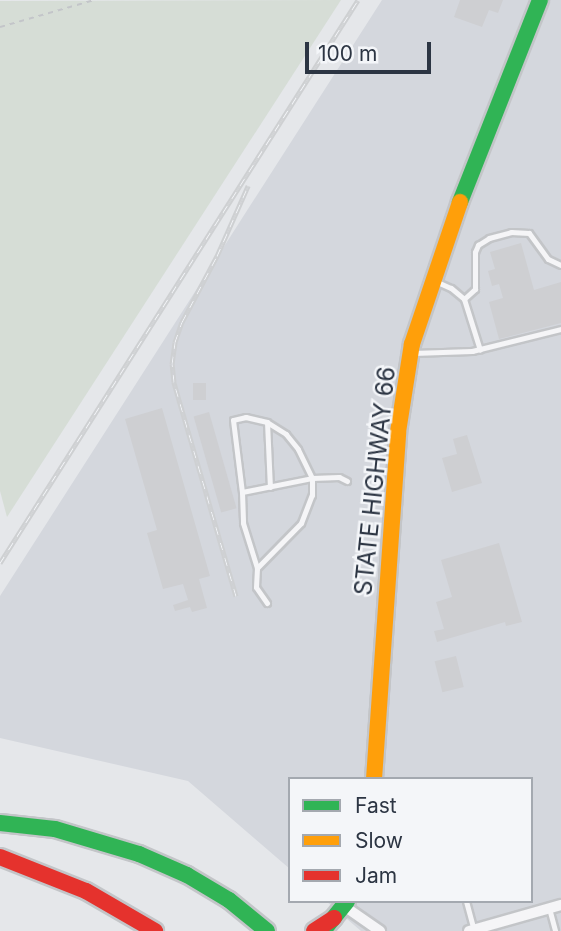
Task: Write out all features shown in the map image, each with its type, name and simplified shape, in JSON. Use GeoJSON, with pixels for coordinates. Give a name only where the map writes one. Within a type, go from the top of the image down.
{"type":"FeatureCollection","features":[{"type":"Feature","properties":{"kind":"main road","name":"STATE HIGHWAY 66"},"geometry":{"type":"LineString","coordinates":[[374,777],[398,432],[410,353],[430,280],[540,0]]}},
{"type":"Feature","properties":{"kind":"main road"},"geometry":{"type":"LineString","coordinates":[[0,823],[55,829],[139,854],[187,875],[229,900],[267,931]]}},
{"type":"Feature","properties":{"kind":"main road"},"geometry":{"type":"LineString","coordinates":[[0,857],[86,891],[155,931]]}},
{"type":"Feature","properties":{"kind":"main road"},"geometry":{"type":"LineString","coordinates":[[86,891],[142,931]]}},
{"type":"Feature","properties":{"kind":"main road"},"geometry":{"type":"LineString","coordinates":[[252,919],[276,931]]}},
{"type":"Feature","properties":{"kind":"street"},"geometry":{"type":"LineString","coordinates":[[472,930],[490,928],[561,905]]}},
{"type":"Feature","properties":{"kind":"street"},"geometry":{"type":"LineString","coordinates":[[331,921],[380,931]]}},
{"type":"Feature","properties":{"kind":"lane"},"geometry":{"type":"LineString","coordinates":[[464,299],[475,289],[475,252],[478,245],[489,238],[511,232],[529,233],[548,259],[561,265]]}},
{"type":"Feature","properties":{"kind":"lane"},"geometry":{"type":"LineString","coordinates":[[430,280],[451,288],[464,299],[480,349]]}},
{"type":"Feature","properties":{"kind":"lane"},"geometry":{"type":"LineString","coordinates":[[410,353],[480,349],[561,329]]}},
{"type":"Feature","properties":{"kind":"lane"},"geometry":{"type":"LineString","coordinates":[[257,568],[301,523],[312,495],[312,478],[298,449],[286,434],[267,422],[246,418],[233,420],[243,523],[257,568],[256,587],[267,603]]}},
{"type":"Feature","properties":{"kind":"lane"},"geometry":{"type":"LineString","coordinates":[[267,422],[270,486]]}},
{"type":"Feature","properties":{"kind":"lane"},"geometry":{"type":"LineString","coordinates":[[242,492],[312,478],[339,477],[347,481]]}},
{"type":"Feature","properties":{"kind":"lane"},"geometry":{"type":"LineString","coordinates":[[466,903],[472,930]]}},
{"type":"Feature","properties":{"kind":"lane"},"geometry":{"type":"LineString","coordinates":[[549,908],[555,931]]}},
{"type":"Feature","properties":{"kind":"path"},"geometry":{"type":"LineString","coordinates":[[0,27],[94,0]]}},
{"type":"Feature","properties":{"kind":"shaded area"},"geometry":{"type":"Polygon","coordinates":[[[341,0],[7,517],[0,491],[0,1],[341,0]]]}},
{"type":"Feature","properties":{"kind":"shaded area"},"geometry":{"type":"Polygon","coordinates":[[[382,0],[561,0],[561,931],[361,931],[328,903],[533,903],[533,777],[288,777],[288,867],[188,781],[0,738],[0,596],[382,0]]]}},
{"type":"Feature","properties":{"kind":"building"},"geometry":{"type":"Polygon","coordinates":[[[460,0],[503,0],[498,13],[489,10],[482,27],[454,17],[460,0]]]}},
{"type":"Feature","properties":{"kind":"building"},"geometry":{"type":"Polygon","coordinates":[[[521,243],[534,290],[561,282],[561,323],[499,339],[489,302],[503,298],[499,284],[492,286],[488,271],[495,269],[490,252],[521,243]]]}},
{"type":"Feature","properties":{"kind":"building"},"geometry":{"type":"Polygon","coordinates":[[[193,383],[206,383],[206,400],[193,400],[193,383]]]}},
{"type":"Feature","properties":{"kind":"building"},"geometry":{"type":"Polygon","coordinates":[[[162,408],[210,576],[199,579],[207,608],[192,612],[190,607],[175,611],[173,605],[188,600],[183,584],[163,589],[147,533],[157,530],[125,419],[162,408]]]}},
{"type":"Feature","properties":{"kind":"building"},"geometry":{"type":"Polygon","coordinates":[[[209,412],[237,508],[221,513],[194,416],[209,412]]]}},
{"type":"Feature","properties":{"kind":"building"},"geometry":{"type":"Polygon","coordinates":[[[467,435],[482,483],[452,492],[442,458],[457,454],[453,439],[467,435]]]}},
{"type":"Feature","properties":{"kind":"building"},"geometry":{"type":"Polygon","coordinates":[[[499,543],[522,622],[506,626],[505,622],[437,642],[434,631],[444,629],[436,602],[452,597],[441,560],[499,543]]]}},
{"type":"Feature","properties":{"kind":"building"},"geometry":{"type":"Polygon","coordinates":[[[456,656],[464,687],[442,692],[435,661],[456,656]]]}},
{"type":"Feature","properties":{"kind":"railway"},"geometry":{"type":"LineString","coordinates":[[0,563],[358,0]]}},
{"type":"Feature","properties":{"kind":"railway"},"geometry":{"type":"LineString","coordinates":[[236,596],[174,382],[172,364],[175,342],[182,322],[217,256],[248,186]]}},
{"type":"Feature","properties":{"kind":"traffic: fast"},"geometry":{"type":"LineString","coordinates":[[460,202],[540,0]]}},
{"type":"Feature","properties":{"kind":"traffic: fast"},"geometry":{"type":"LineString","coordinates":[[0,823],[55,829],[139,854],[187,875],[229,900],[267,931]]}},
{"type":"Feature","properties":{"kind":"traffic: fast"},"geometry":{"type":"LineString","coordinates":[[327,926],[345,903]]}},
{"type":"Feature","properties":{"kind":"traffic: slow"},"geometry":{"type":"LineString","coordinates":[[374,777],[398,432],[412,344],[460,202]]}},
{"type":"Feature","properties":{"kind":"traffic: jam"},"geometry":{"type":"LineString","coordinates":[[0,857],[86,891],[155,931]]}},
{"type":"Feature","properties":{"kind":"traffic: jam"},"geometry":{"type":"LineString","coordinates":[[314,931],[334,918]]}}]}
